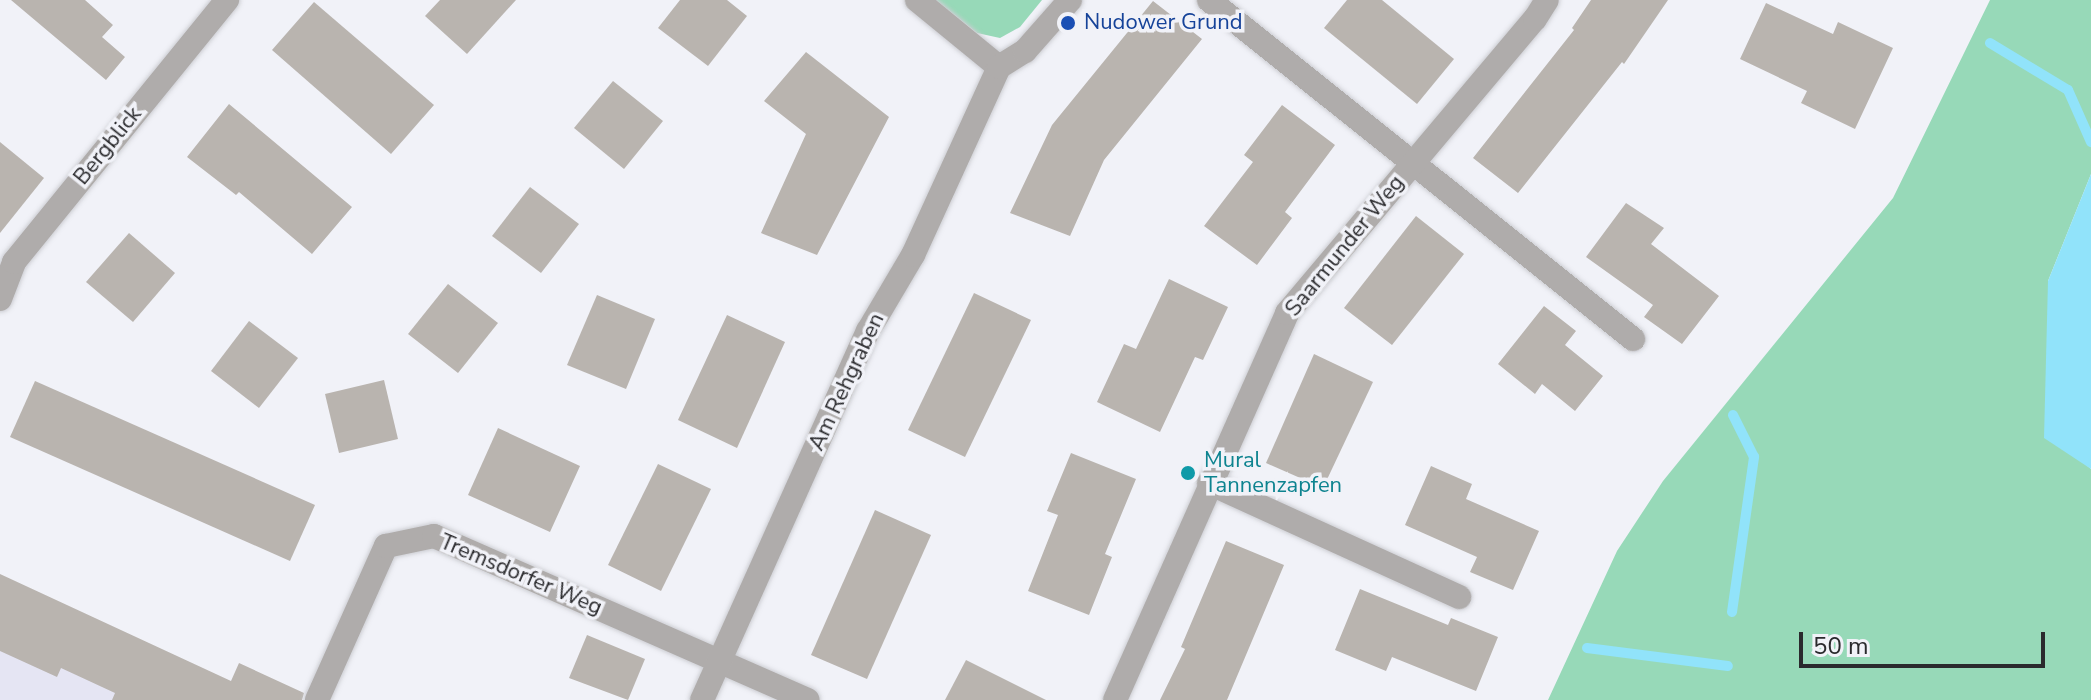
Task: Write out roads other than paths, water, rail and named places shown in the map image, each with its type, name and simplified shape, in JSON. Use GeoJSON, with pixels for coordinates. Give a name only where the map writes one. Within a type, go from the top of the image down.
{"type":"FeatureCollection","features":[{"type":"Feature","properties":{"kind":"street","name":"Bergblick"},"geometry":{"type":"LineString","coordinates":[[0,299],[14,262],[227,0]]}},
{"type":"Feature","properties":{"kind":"street"},"geometry":{"type":"LineString","coordinates":[[917,0],[999,67]]}},
{"type":"Feature","properties":{"kind":"street","name":"Am Rehgraben"},"geometry":{"type":"LineString","coordinates":[[702,700],[868,331],[913,255],[999,67],[1025,51],[1070,0]]}},
{"type":"Feature","properties":{"kind":"street"},"geometry":{"type":"LineString","coordinates":[[1209,0],[1415,161],[1633,339]]}},
{"type":"Feature","properties":{"kind":"street","name":"Saarmunder Weg"},"geometry":{"type":"LineString","coordinates":[[1115,700],[1287,313],[1547,0]]}},
{"type":"Feature","properties":{"kind":"street"},"geometry":{"type":"LineString","coordinates":[[1209,483],[1459,597]]}},
{"type":"Feature","properties":{"kind":"street","name":"Tremsdorfer Weg"},"geometry":{"type":"LineString","coordinates":[[317,700],[386,546],[434,536],[808,700]]}},
{"type":"Feature","properties":{"kind":"water"},"geometry":{"type":"Polygon","coordinates":[[[2091,174],[2091,469],[2044,438],[2048,281],[2091,174]]]}},
{"type":"Feature","properties":{"kind":"waterway"},"geometry":{"type":"LineString","coordinates":[[1990,43],[2068,90],[2091,142]]}},
{"type":"Feature","properties":{"kind":"waterway"},"geometry":{"type":"LineString","coordinates":[[1732,612],[1754,457],[1733,415]]}},
{"type":"Feature","properties":{"kind":"waterway"},"geometry":{"type":"LineString","coordinates":[[1587,648],[1728,666]]}},
{"type":"Feature","properties":{"kind":"place","name":"Nudower Grund"},"geometry":{"type":"Point","coordinates":[1068,23]}},
{"type":"Feature","properties":{"kind":"place","name":"Mural Tannenzapfen"},"geometry":{"type":"Point","coordinates":[1188,473]}}]}
